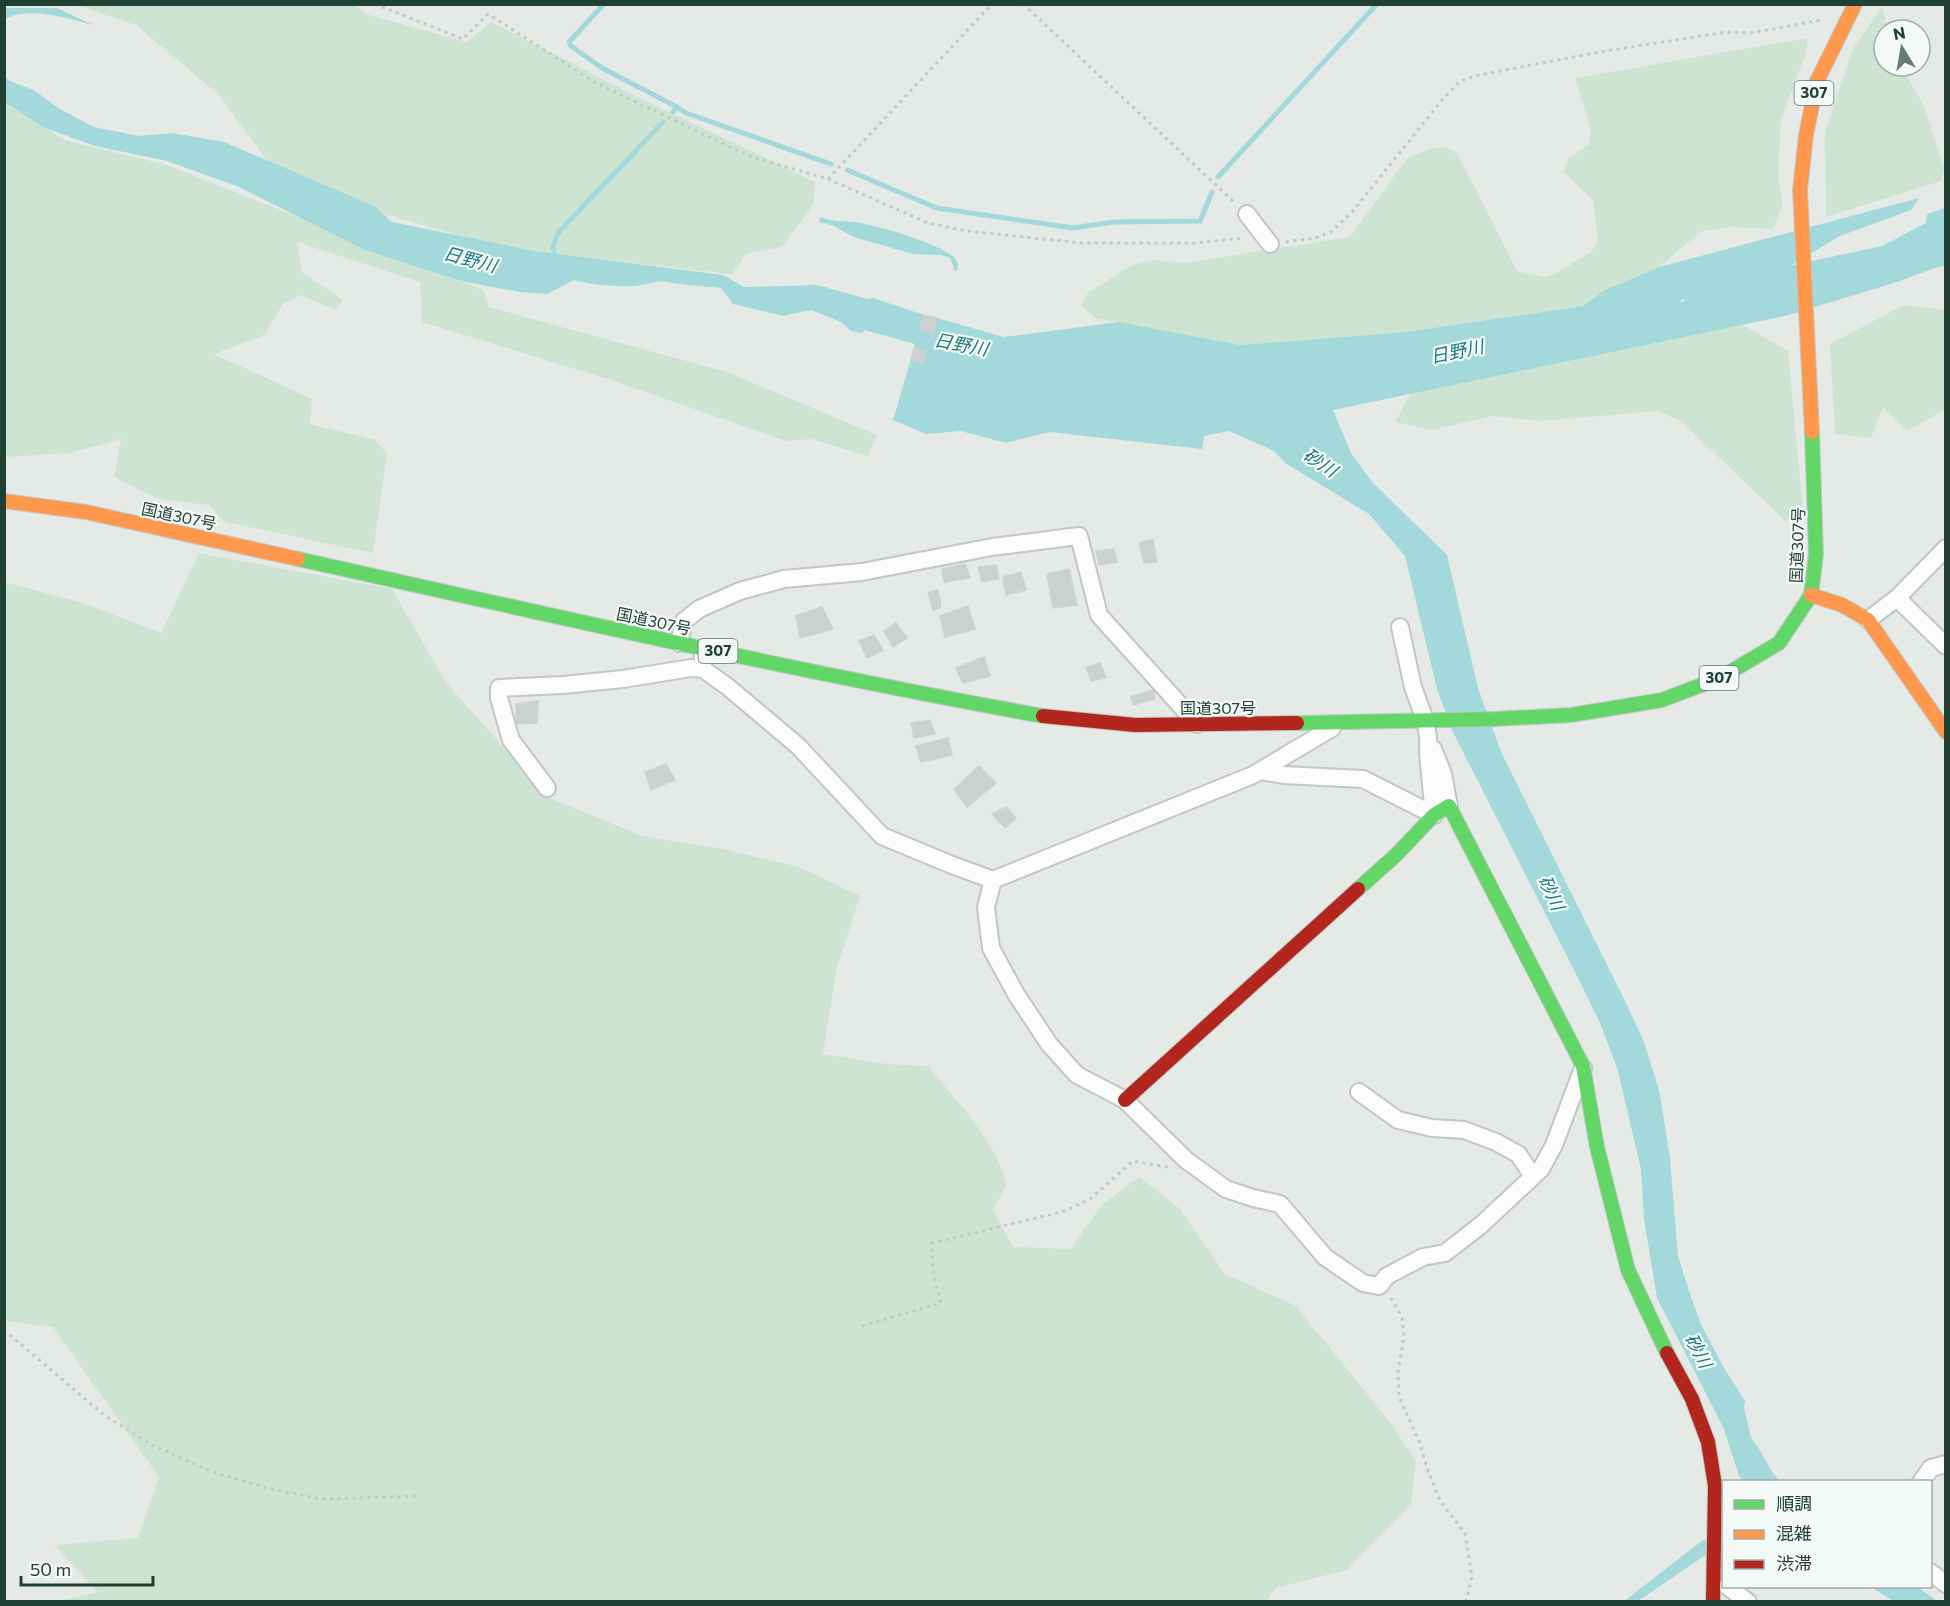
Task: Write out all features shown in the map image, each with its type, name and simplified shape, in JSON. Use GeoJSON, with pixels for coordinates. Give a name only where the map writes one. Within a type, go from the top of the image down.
{"type":"FeatureCollection","features":[{"type":"Feature","properties":{"kind":"main road","name":"国道307号"},"geometry":{"type":"LineString","coordinates":[[4,501],[86,512],[679,643],[910,692],[1057,718],[1135,724],[1494,719],[1570,715],[1662,700],[1711,681],[1779,643],[1811,595],[1816,555],[1815,492],[1800,190],[1806,135],[1817,81],[1852,9]]}},
{"type":"Feature","properties":{"kind":"main road"},"geometry":{"type":"LineString","coordinates":[[1811,595],[1842,605],[1868,620],[1946,732]]}},
{"type":"Feature","properties":{"kind":"main road"},"geometry":{"type":"LineString","coordinates":[[1125,1100],[1396,855],[1434,814],[1449,806],[1583,1066],[1597,1147],[1628,1270],[1659,1338],[1692,1399],[1708,1442],[1715,1486],[1713,1529],[1718,1579],[1713,1602]]}},
{"type":"Feature","properties":{"kind":"street"},"geometry":{"type":"LineString","coordinates":[[1247,214],[1270,244]]}},
{"type":"Feature","properties":{"kind":"street"},"geometry":{"type":"LineString","coordinates":[[679,643],[684,621],[699,609],[740,591],[784,579],[862,572],[992,547],[1079,536],[1099,615],[1197,724]]}},
{"type":"Feature","properties":{"kind":"street"},"geometry":{"type":"LineString","coordinates":[[1868,620],[1898,598],[1946,548]]}},
{"type":"Feature","properties":{"kind":"street"},"geometry":{"type":"LineString","coordinates":[[1898,598],[1946,646]]}},
{"type":"Feature","properties":{"kind":"street"},"geometry":{"type":"LineString","coordinates":[[1400,627],[1413,687],[1433,719],[1428,737],[1434,814]]}},
{"type":"Feature","properties":{"kind":"street"},"geometry":{"type":"LineString","coordinates":[[703,648],[703,669]]}},
{"type":"Feature","properties":{"kind":"street"},"geometry":{"type":"LineString","coordinates":[[547,788],[511,740],[499,698],[499,688],[573,684],[624,679],[692,668],[703,669],[798,746],[882,836],[993,880],[1261,771],[1342,722]]}},
{"type":"Feature","properties":{"kind":"street"},"geometry":{"type":"LineString","coordinates":[[1428,737],[1443,774],[1449,806]]}},
{"type":"Feature","properties":{"kind":"street"},"geometry":{"type":"LineString","coordinates":[[1261,771],[1283,775],[1363,779],[1434,814]]}},
{"type":"Feature","properties":{"kind":"street"},"geometry":{"type":"LineString","coordinates":[[993,880],[986,907],[991,948],[1016,994],[1049,1044],[1077,1075],[1125,1100],[1186,1160],[1226,1189],[1280,1204],[1325,1257],[1363,1283],[1379,1286],[1388,1276],[1423,1257],[1444,1254],[1481,1225],[1541,1169],[1554,1145],[1583,1066]]}},
{"type":"Feature","properties":{"kind":"street"},"geometry":{"type":"LineString","coordinates":[[1359,1092],[1398,1120],[1432,1128],[1464,1130],[1496,1142],[1518,1154],[1533,1176]]}},
{"type":"Feature","properties":{"kind":"street"},"geometry":{"type":"LineString","coordinates":[[1923,1480],[1931,1468],[1946,1464]]}},
{"type":"Feature","properties":{"kind":"street"},"geometry":{"type":"LineString","coordinates":[[1932,1574],[1946,1584]]}},
{"type":"Feature","properties":{"kind":"street"},"geometry":{"type":"LineString","coordinates":[[1728,1588],[1748,1602]]}},
{"type":"Feature","properties":{"kind":"path"},"geometry":{"type":"LineString","coordinates":[[375,4],[463,39],[488,14],[596,83],[748,156],[828,179],[928,223],[967,231],[1081,243],[1196,243],[1247,238],[1270,244],[1315,238],[1331,232],[1352,212],[1460,81],[1479,75],[1600,52],[1726,32],[1748,33],[1774,30],[1852,9]]}},
{"type":"Feature","properties":{"kind":"path"},"geometry":{"type":"LineString","coordinates":[[828,179],[992,4]]}},
{"type":"Feature","properties":{"kind":"path"},"geometry":{"type":"LineString","coordinates":[[1023,4],[1247,214]]}},
{"type":"Feature","properties":{"kind":"path"},"geometry":{"type":"LineString","coordinates":[[862,1326],[941,1303],[933,1274],[932,1243],[1065,1211],[1090,1199],[1133,1161],[1168,1167],[1186,1160]]}},
{"type":"Feature","properties":{"kind":"path"},"geometry":{"type":"LineString","coordinates":[[1379,1286],[1394,1301],[1402,1317],[1404,1337],[1398,1371],[1399,1397],[1420,1443],[1440,1501],[1465,1533],[1472,1578],[1466,1602]]}},
{"type":"Feature","properties":{"kind":"path"},"geometry":{"type":"LineString","coordinates":[[4,1330],[104,1415],[150,1444],[210,1471],[267,1488],[321,1499],[421,1496]]}},
{"type":"Feature","properties":{"kind":"green space"},"geometry":{"type":"Polygon","coordinates":[[[76,5],[355,5],[366,14],[466,42],[491,22],[638,97],[815,182],[814,204],[782,247],[747,253],[731,274],[506,249],[377,212],[272,167],[219,95],[136,25],[76,5]]]}},
{"type":"Feature","properties":{"kind":"green space"},"geometry":{"type":"Polygon","coordinates":[[[1882,7],[1885,18],[1874,18],[1882,7]]]}},
{"type":"Feature","properties":{"kind":"green space"},"geometry":{"type":"Polygon","coordinates":[[[1872,21],[1872,78],[1908,78],[1924,106],[1944,168],[1941,181],[1826,217],[1825,133],[1853,48],[1872,21]]]}},
{"type":"Feature","properties":{"kind":"green space"},"geometry":{"type":"Polygon","coordinates":[[[1808,38],[1806,52],[1781,120],[1778,177],[1783,203],[1773,229],[1733,227],[1702,231],[1659,267],[1605,290],[1583,306],[1406,332],[1240,345],[1096,318],[1080,305],[1088,293],[1132,265],[1157,260],[1184,263],[1350,237],[1408,157],[1434,148],[1447,147],[1458,155],[1517,271],[1545,277],[1557,273],[1591,252],[1598,241],[1593,200],[1564,172],[1568,159],[1589,144],[1591,130],[1575,78],[1808,38]]]}},
{"type":"Feature","properties":{"kind":"green space"},"geometry":{"type":"Polygon","coordinates":[[[5,99],[64,140],[167,165],[483,290],[489,307],[727,372],[877,435],[868,456],[811,439],[786,441],[608,379],[422,322],[420,282],[297,242],[302,272],[343,300],[335,310],[301,295],[283,304],[264,335],[214,354],[312,399],[310,424],[375,440],[387,454],[373,553],[225,522],[209,505],[158,499],[114,477],[121,439],[70,453],[5,457],[5,99]]]}},
{"type":"Feature","properties":{"kind":"green space"},"geometry":{"type":"Polygon","coordinates":[[[1904,305],[1945,310],[1945,409],[1907,431],[1883,407],[1871,438],[1835,434],[1830,344],[1904,305]]]}},
{"type":"Feature","properties":{"kind":"green space"},"geometry":{"type":"Polygon","coordinates":[[[1717,310],[1788,351],[1803,510],[1786,522],[1681,421],[1657,411],[1540,421],[1492,416],[1432,430],[1395,422],[1418,381],[1717,310]]]}},
{"type":"Feature","properties":{"kind":"green space"},"geometry":{"type":"Polygon","coordinates":[[[199,553],[392,589],[445,681],[547,797],[642,836],[723,849],[799,867],[860,896],[837,967],[823,1054],[887,1064],[928,1066],[974,1122],[1001,1168],[1007,1185],[993,1210],[1013,1247],[1070,1249],[1102,1205],[1139,1177],[1180,1209],[1225,1274],[1296,1306],[1389,1421],[1416,1461],[1411,1504],[1346,1570],[1276,1588],[1266,1601],[59,1601],[98,1592],[54,1545],[138,1538],[159,1477],[53,1327],[5,1321],[4,582],[83,603],[161,633],[199,553]]]}},
{"type":"Feature","properties":{"kind":"water"},"geometry":{"type":"Polygon","coordinates":[[[5,8],[57,8],[93,25],[37,13],[15,15],[5,19],[5,8]]]}},
{"type":"Feature","properties":{"kind":"water","name":"砂川"},"geometry":{"type":"Polygon","coordinates":[[[4,77],[34,90],[58,108],[94,127],[139,136],[172,133],[224,142],[376,207],[392,222],[534,251],[723,275],[744,287],[817,285],[868,299],[873,298],[924,315],[920,328],[933,332],[937,318],[1004,337],[1119,322],[1240,345],[1406,332],[1583,306],[1605,290],[1659,267],[1919,198],[1911,210],[1840,236],[1788,267],[1700,290],[1678,302],[1791,285],[1872,262],[1884,245],[1926,223],[1927,214],[1945,208],[1945,235],[1923,239],[1893,255],[1890,267],[1945,254],[1945,264],[1897,282],[1789,315],[1333,410],[1351,453],[1372,482],[1447,555],[1478,688],[1501,752],[1644,1042],[1659,1090],[1670,1158],[1678,1256],[1689,1291],[1701,1324],[1724,1368],[1745,1401],[1744,1408],[1751,1438],[1773,1474],[1780,1480],[1742,1480],[1739,1476],[1724,1429],[1657,1298],[1644,1219],[1641,1169],[1617,1067],[1599,1021],[1577,976],[1453,732],[1437,689],[1405,556],[1369,514],[1285,463],[1274,451],[1229,431],[1204,436],[1202,449],[1050,432],[1006,443],[961,431],[926,434],[893,420],[911,359],[922,362],[925,352],[914,348],[915,344],[864,330],[862,333],[851,331],[841,322],[811,310],[783,316],[733,304],[721,288],[662,282],[638,286],[611,286],[574,280],[547,294],[520,292],[465,282],[365,250],[239,187],[167,161],[95,146],[43,127],[5,102],[4,77]]]}},
{"type":"Feature","properties":{"kind":"water"},"geometry":{"type":"Polygon","coordinates":[[[820,217],[862,223],[924,241],[955,258],[958,264],[957,271],[950,258],[941,255],[913,254],[854,237],[832,225],[819,222],[820,217]]]}},
{"type":"Feature","properties":{"kind":"water"},"geometry":{"type":"Polygon","coordinates":[[[1703,1540],[1722,1543],[1638,1601],[1623,1602],[1703,1540]]]}},
{"type":"Feature","properties":{"kind":"water"},"geometry":{"type":"Polygon","coordinates":[[[1873,1588],[1919,1588],[1937,1601],[1893,1601],[1873,1588]]]}},
{"type":"Feature","properties":{"kind":"building"},"geometry":{"type":"Polygon","coordinates":[[[924,315],[937,318],[933,333],[920,329],[924,315]]]}},
{"type":"Feature","properties":{"kind":"building"},"geometry":{"type":"Polygon","coordinates":[[[914,348],[926,352],[922,363],[911,359],[914,348]]]}},
{"type":"Feature","properties":{"kind":"building"},"geometry":{"type":"Polygon","coordinates":[[[1153,539],[1157,562],[1144,563],[1139,543],[1153,539]]]}},
{"type":"Feature","properties":{"kind":"building"},"geometry":{"type":"Polygon","coordinates":[[[1113,549],[1118,562],[1099,565],[1096,551],[1113,549]]]}},
{"type":"Feature","properties":{"kind":"building"},"geometry":{"type":"Polygon","coordinates":[[[965,564],[970,578],[944,582],[942,569],[965,564]]]}},
{"type":"Feature","properties":{"kind":"building"},"geometry":{"type":"Polygon","coordinates":[[[996,565],[999,579],[982,582],[978,567],[996,565]]]}},
{"type":"Feature","properties":{"kind":"building"},"geometry":{"type":"Polygon","coordinates":[[[1069,569],[1077,605],[1053,608],[1047,574],[1069,569]]]}},
{"type":"Feature","properties":{"kind":"building"},"geometry":{"type":"Polygon","coordinates":[[[1021,572],[1026,590],[1006,595],[1003,577],[1021,572]]]}},
{"type":"Feature","properties":{"kind":"building"},"geometry":{"type":"Polygon","coordinates":[[[938,590],[941,607],[933,610],[928,593],[938,590]]]}},
{"type":"Feature","properties":{"kind":"building"},"geometry":{"type":"Polygon","coordinates":[[[968,606],[975,629],[945,637],[940,616],[968,606]]]}},
{"type":"Feature","properties":{"kind":"building"},"geometry":{"type":"Polygon","coordinates":[[[822,607],[833,629],[800,638],[796,616],[822,607]]]}},
{"type":"Feature","properties":{"kind":"building"},"geometry":{"type":"Polygon","coordinates":[[[896,623],[907,638],[893,647],[884,631],[896,623]]]}},
{"type":"Feature","properties":{"kind":"building"},"geometry":{"type":"Polygon","coordinates":[[[874,635],[883,650],[867,658],[859,641],[874,635]]]}},
{"type":"Feature","properties":{"kind":"building"},"geometry":{"type":"Polygon","coordinates":[[[984,657],[990,676],[963,683],[956,668],[984,657]]]}},
{"type":"Feature","properties":{"kind":"building"},"geometry":{"type":"Polygon","coordinates":[[[1100,663],[1106,678],[1091,681],[1086,667],[1100,663]]]}},
{"type":"Feature","properties":{"kind":"building"},"geometry":{"type":"Polygon","coordinates":[[[1153,690],[1155,699],[1133,705],[1131,697],[1153,690]]]}},
{"type":"Feature","properties":{"kind":"building"},"geometry":{"type":"Polygon","coordinates":[[[538,701],[537,723],[516,724],[516,704],[538,701]]]}},
{"type":"Feature","properties":{"kind":"building"},"geometry":{"type":"Polygon","coordinates":[[[930,720],[935,734],[914,738],[911,723],[930,720]]]}},
{"type":"Feature","properties":{"kind":"building"},"geometry":{"type":"Polygon","coordinates":[[[948,738],[952,755],[921,762],[916,746],[948,738]]]}},
{"type":"Feature","properties":{"kind":"building"},"geometry":{"type":"Polygon","coordinates":[[[666,764],[675,780],[651,790],[645,772],[666,764]]]}},
{"type":"Feature","properties":{"kind":"building"},"geometry":{"type":"Polygon","coordinates":[[[979,766],[996,783],[967,807],[954,789],[979,766]]]}},
{"type":"Feature","properties":{"kind":"building"},"geometry":{"type":"Polygon","coordinates":[[[1006,807],[1016,818],[1005,828],[992,814],[1006,807]]]}},
{"type":"Feature","properties":{"kind":"waterway"},"geometry":{"type":"LineString","coordinates":[[604,4],[569,42],[571,46],[602,68],[677,107]]}},
{"type":"Feature","properties":{"kind":"waterway"},"geometry":{"type":"LineString","coordinates":[[1218,177],[1377,4]]}},
{"type":"Feature","properties":{"kind":"waterway"},"geometry":{"type":"LineString","coordinates":[[673,112],[677,107],[686,113],[831,164]]}},
{"type":"Feature","properties":{"kind":"waterway"},"geometry":{"type":"LineString","coordinates":[[556,260],[553,247],[558,233],[663,122]]}},
{"type":"Feature","properties":{"kind":"waterway"},"geometry":{"type":"LineString","coordinates":[[847,170],[937,208],[1073,228],[1114,222],[1200,221],[1212,192]]}},
{"type":"Feature","properties":{"kind":"waterway","name":"日野川"},"geometry":{"type":"LineString","coordinates":[[1700,301],[1946,249]]}},
{"type":"Feature","properties":{"kind":"traffic: fast"},"geometry":{"type":"LineString","coordinates":[[1297,723],[1571,715],[1662,700],[1720,678],[1779,643],[1811,595],[1816,555],[1812,432]]}},
{"type":"Feature","properties":{"kind":"traffic: fast"},"geometry":{"type":"LineString","coordinates":[[298,559],[763,661],[1043,716]]}},
{"type":"Feature","properties":{"kind":"traffic: fast"},"geometry":{"type":"LineString","coordinates":[[1358,889],[1396,855],[1434,815],[1449,806],[1583,1066],[1597,1147],[1628,1270],[1667,1353]]}},
{"type":"Feature","properties":{"kind":"traffic: slow"},"geometry":{"type":"LineString","coordinates":[[1812,432],[1800,190],[1806,135],[1817,81],[1855,4]]}},
{"type":"Feature","properties":{"kind":"traffic: slow"},"geometry":{"type":"LineString","coordinates":[[4,501],[86,512],[298,559]]}},
{"type":"Feature","properties":{"kind":"traffic: slow"},"geometry":{"type":"LineString","coordinates":[[1811,595],[1842,605],[1868,620],[1946,732]]}},
{"type":"Feature","properties":{"kind":"traffic: jam"},"geometry":{"type":"LineString","coordinates":[[1043,716],[1135,725],[1297,723]]}},
{"type":"Feature","properties":{"kind":"traffic: jam"},"geometry":{"type":"LineString","coordinates":[[1125,1100],[1358,889]]}},
{"type":"Feature","properties":{"kind":"traffic: jam"},"geometry":{"type":"LineString","coordinates":[[1667,1353],[1692,1399],[1708,1442],[1715,1486],[1713,1602]]}}]}
